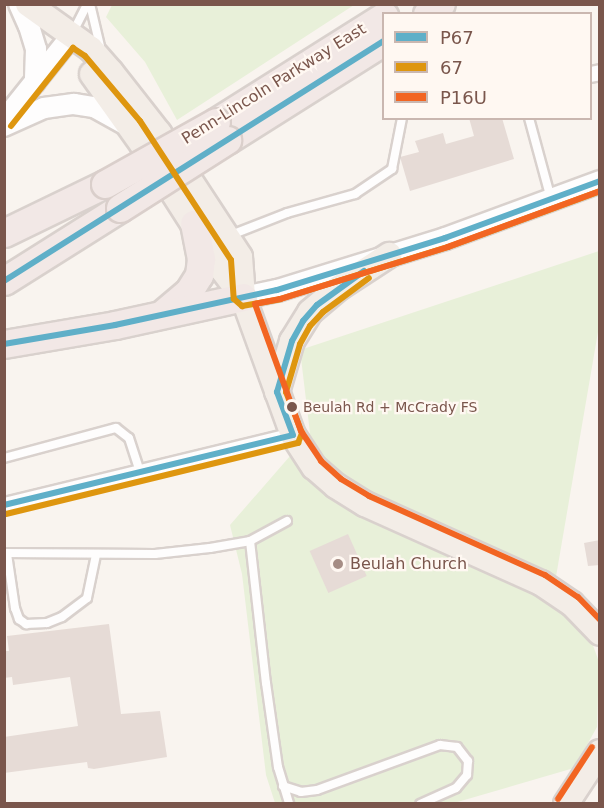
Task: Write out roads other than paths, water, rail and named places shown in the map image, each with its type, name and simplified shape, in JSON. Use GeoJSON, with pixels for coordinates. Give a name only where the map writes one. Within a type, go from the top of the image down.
{"type":"FeatureCollection","features":[{"type":"Feature","properties":{"kind":"highway","name":"Penn-Lincoln Parkway East"},"geometry":{"type":"LineString","coordinates":[[4,281],[120,208],[221,131],[382,17]]}},
{"type":"Feature","properties":{"kind":"highway","name":"Penn-Lincoln Parkway East"},"geometry":{"type":"LineString","coordinates":[[4,233],[221,131],[382,42]]}},
{"type":"Feature","properties":{"kind":"highway"},"geometry":{"type":"LineString","coordinates":[[159,315],[189,291],[199,275],[201,259],[194,224]]}},
{"type":"Feature","properties":{"kind":"highway"},"geometry":{"type":"LineString","coordinates":[[4,344],[243,297]]}},
{"type":"Feature","properties":{"kind":"main road"},"geometry":{"type":"LineString","coordinates":[[28,4],[91,49],[159,133],[240,257],[243,297]]}},
{"type":"Feature","properties":{"kind":"main road"},"geometry":{"type":"LineString","coordinates":[[71,36],[79,59],[96,78],[131,128],[243,297],[293,435],[314,467],[349,495],[387,515],[541,582],[572,604],[600,633]]}},
{"type":"Feature","properties":{"kind":"main road"},"geometry":{"type":"LineString","coordinates":[[243,297],[277,290],[389,255],[600,181]]}},
{"type":"Feature","properties":{"kind":"main road"},"geometry":{"type":"LineString","coordinates":[[277,392],[292,341],[310,312],[340,287],[389,255]]}},
{"type":"Feature","properties":{"kind":"main road"},"geometry":{"type":"LineString","coordinates":[[566,804],[600,752]]}},
{"type":"Feature","properties":{"kind":"street"},"geometry":{"type":"LineString","coordinates":[[19,4],[36,49],[35,82]]}},
{"type":"Feature","properties":{"kind":"street"},"geometry":{"type":"LineString","coordinates":[[4,120],[71,36]]}},
{"type":"Feature","properties":{"kind":"street"},"geometry":{"type":"LineString","coordinates":[[4,126],[44,108],[74,104],[94,107],[131,128]]}},
{"type":"Feature","properties":{"kind":"street"},"geometry":{"type":"LineString","coordinates":[[4,505],[293,435]]}},
{"type":"Feature","properties":{"kind":"lane"},"geometry":{"type":"LineString","coordinates":[[71,36],[89,4]]}},
{"type":"Feature","properties":{"kind":"lane"},"geometry":{"type":"LineString","coordinates":[[89,4],[94,30],[111,72]]}},
{"type":"Feature","properties":{"kind":"lane"},"geometry":{"type":"LineString","coordinates":[[227,237],[287,213],[355,194],[392,169],[402,120]]}},
{"type":"Feature","properties":{"kind":"lane"},"geometry":{"type":"LineString","coordinates":[[530,120],[551,200]]}},
{"type":"Feature","properties":{"kind":"lane"},"geometry":{"type":"LineString","coordinates":[[4,458],[116,428],[129,438],[140,472]]}},
{"type":"Feature","properties":{"kind":"lane"},"geometry":{"type":"LineString","coordinates":[[96,555],[87,597],[62,617],[47,623],[26,624],[19,619],[6,554],[155,554],[250,541],[287,520]]}},
{"type":"Feature","properties":{"kind":"lane"},"geometry":{"type":"LineString","coordinates":[[250,541],[266,683],[283,786],[289,804]]}},
{"type":"Feature","properties":{"kind":"lane"},"geometry":{"type":"LineString","coordinates":[[283,786],[301,792],[317,790],[440,745],[457,747],[468,761],[467,775],[456,788],[420,804]]}},
{"type":"Feature","properties":{"kind":"place","name":"Beulah Rd + McCrady FS"},"geometry":{"type":"Point","coordinates":[292,407]}},
{"type":"Feature","properties":{"kind":"place","name":"Beulah Church"},"geometry":{"type":"Point","coordinates":[338,564]}}]}
